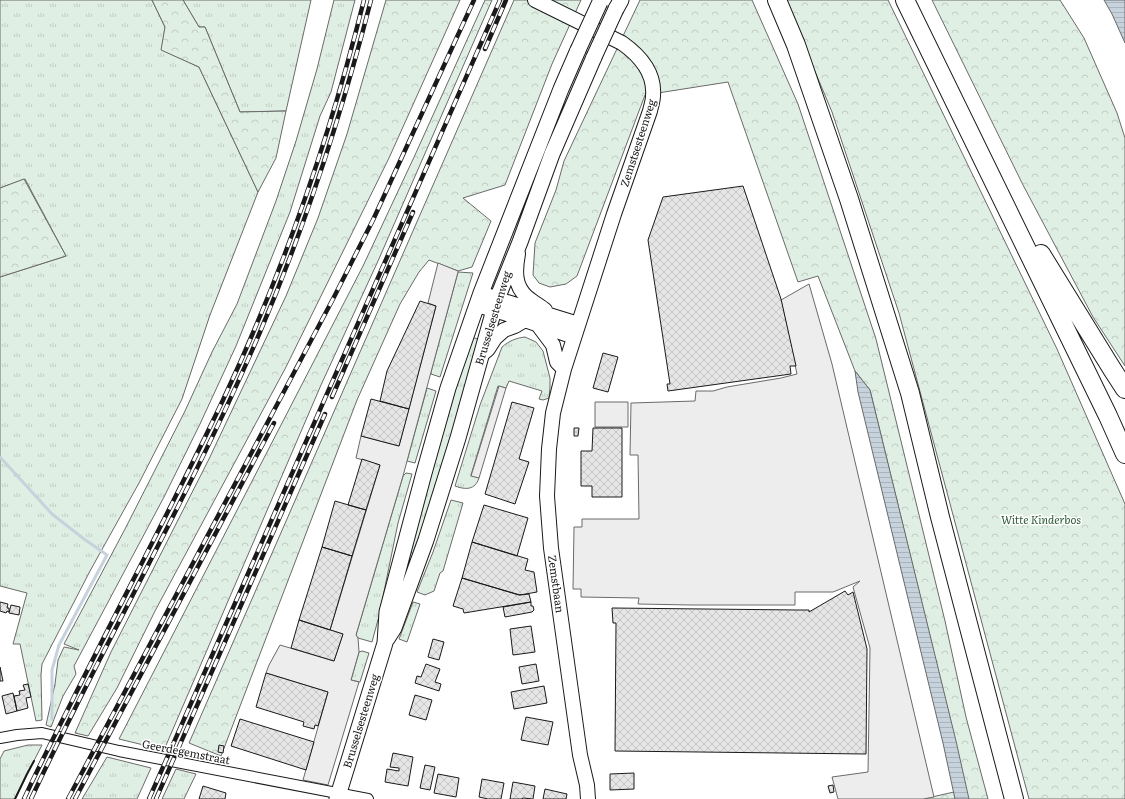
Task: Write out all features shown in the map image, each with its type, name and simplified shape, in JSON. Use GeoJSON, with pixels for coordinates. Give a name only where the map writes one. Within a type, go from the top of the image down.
{"type":"FeatureCollection","features":[{"type":"Feature","properties":{"kind":"highway"},"geometry":{"type":"LineString","coordinates":[[777,0],[796,46],[849,200],[910,393],[940,517],[1014,799]]}},
{"type":"Feature","properties":{"kind":"highway"},"geometry":{"type":"LineString","coordinates":[[905,0],[1108,416],[1125,454]]}},
{"type":"Feature","properties":{"kind":"highway"},"geometry":{"type":"LineString","coordinates":[[984,162],[1125,389]]}},
{"type":"Feature","properties":{"kind":"main road","name":"Brusselsesteenweg"},"geometry":{"type":"LineString","coordinates":[[338,796],[385,643],[387,612],[448,388],[479,299],[561,89],[601,1]]}},
{"type":"Feature","properties":{"kind":"main road","name":"Brusselsesteenweg"},"geometry":{"type":"LineString","coordinates":[[385,643],[394,628],[426,540],[458,438],[496,304],[552,154],[618,5]]}},
{"type":"Feature","properties":{"kind":"street","name":"Zemstsesteenweg"},"geometry":{"type":"LineString","coordinates":[[534,0],[622,43],[633,51],[647,69],[654,90],[650,111],[586,298]]}},
{"type":"Feature","properties":{"kind":"street"},"geometry":{"type":"LineString","coordinates":[[520,242],[516,272],[518,286],[528,298],[551,316],[576,331]]}},
{"type":"Feature","properties":{"kind":"street","name":"Zemstbaan"},"geometry":{"type":"LineString","coordinates":[[586,298],[564,369],[553,413],[549,449],[548,507],[551,548],[580,755],[587,785],[588,799]]}},
{"type":"Feature","properties":{"kind":"street"},"geometry":{"type":"LineString","coordinates":[[479,299],[551,316]]}},
{"type":"Feature","properties":{"kind":"street"},"geometry":{"type":"LineString","coordinates":[[496,304],[531,323],[553,345],[557,362],[564,369]]}},
{"type":"Feature","properties":{"kind":"street"},"geometry":{"type":"LineString","coordinates":[[482,354],[488,349],[495,338],[504,330],[516,326],[531,323],[576,331]]}},
{"type":"Feature","properties":{"kind":"street","name":"Geerdegemstraat"},"geometry":{"type":"LineString","coordinates":[[0,738],[42,733],[119,751],[338,796],[368,799]]}},
{"type":"Feature","properties":{"kind":"green space"},"geometry":{"type":"Polygon","coordinates":[[[0,0],[152,0],[165,27],[162,50],[199,67],[258,192],[210,315],[182,399],[139,483],[90,571],[42,664],[42,720],[36,721],[20,644],[13,644],[27,593],[0,586],[0,277],[66,256],[25,179],[0,188],[0,0]]]}},
{"type":"Feature","properties":{"kind":"green space"},"geometry":{"type":"Polygon","coordinates":[[[152,0],[183,0],[199,27],[205,27],[240,112],[286,111],[276,158],[258,192],[199,67],[161,50],[165,27],[152,0]]]}},
{"type":"Feature","properties":{"kind":"green space"},"geometry":{"type":"Polygon","coordinates":[[[183,0],[311,0],[286,111],[240,112],[205,27],[199,27],[183,0]]]}},
{"type":"Feature","properties":{"kind":"green space"},"geometry":{"type":"Polygon","coordinates":[[[334,0],[355,0],[331,92],[320,116],[290,212],[236,346],[200,424],[164,497],[74,666],[76,674],[63,696],[51,727],[46,725],[55,684],[58,660],[64,647],[79,650],[64,644],[125,529],[237,304],[276,201],[296,141],[317,69],[334,0]]]}},
{"type":"Feature","properties":{"kind":"green space"},"geometry":{"type":"Polygon","coordinates":[[[386,0],[460,0],[389,158],[286,367],[155,611],[117,688],[88,736],[75,733],[111,652],[209,459],[286,296],[318,218],[347,134],[386,0]]]}},
{"type":"Feature","properties":{"kind":"green space"},"geometry":{"type":"Polygon","coordinates":[[[485,0],[492,0],[378,261],[321,385],[164,750],[119,739],[363,266],[485,0]]]}},
{"type":"Feature","properties":{"kind":"green space"},"geometry":{"type":"Polygon","coordinates":[[[514,0],[581,0],[552,64],[505,185],[463,198],[491,221],[472,267],[458,271],[429,260],[419,272],[400,304],[357,400],[221,756],[189,743],[514,0]]]}},
{"type":"Feature","properties":{"kind":"green space"},"geometry":{"type":"Polygon","coordinates":[[[640,0],[752,0],[798,104],[876,339],[945,621],[966,717],[988,799],[968,799],[870,390],[855,371],[818,276],[798,282],[728,82],[645,95],[577,276],[566,284],[550,287],[539,283],[533,275],[535,243],[556,190],[564,161],[640,0]]]}},
{"type":"Feature","properties":{"kind":"green space","name":"Witte Kinderbos"},"geometry":{"type":"Polygon","coordinates":[[[785,0],[888,0],[1057,349],[1125,504],[1125,799],[1029,799],[899,313],[832,112],[785,0]]]}},
{"type":"Feature","properties":{"kind":"green space"},"geometry":{"type":"Polygon","coordinates":[[[932,0],[1060,0],[1084,38],[1117,113],[1125,138],[1125,366],[1093,317],[1023,185],[932,0]]]}},
{"type":"Feature","properties":{"kind":"green space"},"geometry":{"type":"Polygon","coordinates":[[[24,179],[66,256],[0,277],[0,188],[24,179]]]}},
{"type":"Feature","properties":{"kind":"green space"},"geometry":{"type":"Polygon","coordinates":[[[458,272],[473,273],[440,377],[431,374],[431,372],[458,272]]]}},
{"type":"Feature","properties":{"kind":"green space"},"geometry":{"type":"Polygon","coordinates":[[[471,337],[481,340],[414,554],[410,552],[427,485],[471,337]]]}},
{"type":"Feature","properties":{"kind":"green space"},"geometry":{"type":"Polygon","coordinates":[[[525,337],[536,342],[543,351],[550,378],[549,398],[543,400],[539,399],[542,391],[509,381],[506,388],[498,386],[471,475],[479,478],[475,485],[470,488],[455,486],[480,405],[502,347],[513,340],[525,337]]]}},
{"type":"Feature","properties":{"kind":"green space"},"geometry":{"type":"Polygon","coordinates":[[[427,388],[436,391],[415,463],[407,461],[427,388]]]}},
{"type":"Feature","properties":{"kind":"green space"},"geometry":{"type":"Polygon","coordinates":[[[406,473],[412,474],[398,523],[379,616],[372,642],[358,638],[356,635],[403,476],[406,473]]]}},
{"type":"Feature","properties":{"kind":"green space"},"geometry":{"type":"Polygon","coordinates":[[[451,500],[463,503],[443,571],[440,573],[434,591],[425,595],[417,592],[451,500]]]}},
{"type":"Feature","properties":{"kind":"green space"},"geometry":{"type":"Polygon","coordinates":[[[413,602],[420,604],[407,642],[399,639],[413,602]]]}},
{"type":"Feature","properties":{"kind":"green space"},"geometry":{"type":"Polygon","coordinates":[[[362,651],[369,653],[360,682],[351,680],[359,652],[362,651]]]}},
{"type":"Feature","properties":{"kind":"green space"},"geometry":{"type":"Polygon","coordinates":[[[28,745],[42,745],[15,799],[0,799],[0,759],[4,751],[28,745]]]}},
{"type":"Feature","properties":{"kind":"green space"},"geometry":{"type":"Polygon","coordinates":[[[107,757],[151,768],[137,799],[82,799],[107,757]]]}},
{"type":"Feature","properties":{"kind":"green space"},"geometry":{"type":"Polygon","coordinates":[[[176,769],[196,774],[184,799],[162,799],[176,769]]]}},
{"type":"Feature","properties":{"kind":"green space"},"geometry":{"type":"Polygon","coordinates":[[[954,792],[955,799],[923,799],[954,792]]]}},
{"type":"Feature","properties":{"kind":"shaded area"},"geometry":{"type":"Polygon","coordinates":[[[1104,0],[1125,0],[1125,43],[1112,14],[1104,0]]]}},
{"type":"Feature","properties":{"kind":"shaded area"},"geometry":{"type":"Polygon","coordinates":[[[438,263],[458,272],[403,476],[356,635],[358,638],[359,652],[351,680],[359,682],[328,785],[303,780],[328,692],[266,673],[280,645],[334,661],[343,634],[330,630],[380,465],[356,458],[361,436],[399,446],[436,306],[428,303],[438,263]]]}},
{"type":"Feature","properties":{"kind":"shaded area"},"geometry":{"type":"Polygon","coordinates":[[[809,284],[832,364],[934,797],[923,799],[838,799],[832,777],[868,772],[870,648],[853,587],[860,581],[833,592],[795,592],[795,605],[638,604],[639,598],[581,597],[581,589],[573,589],[574,527],[582,527],[582,519],[639,519],[638,455],[630,455],[631,403],[695,401],[696,391],[713,391],[797,374],[781,300],[809,284]]]}},
{"type":"Feature","properties":{"kind":"shaded area"},"geometry":{"type":"Polygon","coordinates":[[[855,371],[870,390],[969,799],[955,799],[943,743],[858,392],[855,371]]]}},
{"type":"Feature","properties":{"kind":"shaded area"},"geometry":{"type":"Polygon","coordinates":[[[499,386],[506,388],[479,478],[471,476],[499,386]]]}},
{"type":"Feature","properties":{"kind":"shaded area"},"geometry":{"type":"Polygon","coordinates":[[[595,402],[628,402],[628,427],[595,427],[595,402]]]}},
{"type":"Feature","properties":{"kind":"building"},"geometry":{"type":"Polygon","coordinates":[[[743,186],[781,299],[796,366],[790,366],[791,374],[668,391],[667,384],[670,384],[648,240],[663,197],[743,186]]]}},
{"type":"Feature","properties":{"kind":"building"},"geometry":{"type":"Polygon","coordinates":[[[420,301],[436,306],[409,409],[380,401],[387,371],[420,301]]]}},
{"type":"Feature","properties":{"kind":"building"},"geometry":{"type":"Polygon","coordinates":[[[603,353],[618,357],[608,392],[593,388],[603,353]]]}},
{"type":"Feature","properties":{"kind":"building"},"geometry":{"type":"Polygon","coordinates":[[[371,399],[409,409],[399,446],[361,436],[371,399]]]}},
{"type":"Feature","properties":{"kind":"building"},"geometry":{"type":"Polygon","coordinates":[[[512,402],[534,408],[519,459],[529,462],[515,504],[485,494],[512,402]]]}},
{"type":"Feature","properties":{"kind":"building"},"geometry":{"type":"Polygon","coordinates":[[[574,428],[579,428],[578,436],[574,436],[574,428]]]}},
{"type":"Feature","properties":{"kind":"building"},"geometry":{"type":"Polygon","coordinates":[[[593,428],[622,428],[622,497],[592,497],[592,486],[581,486],[581,451],[592,451],[593,428]]]}},
{"type":"Feature","properties":{"kind":"building"},"geometry":{"type":"Polygon","coordinates":[[[362,459],[380,465],[366,510],[348,505],[362,459]]]}},
{"type":"Feature","properties":{"kind":"building"},"geometry":{"type":"Polygon","coordinates":[[[335,501],[366,510],[352,556],[322,547],[335,501]]]}},
{"type":"Feature","properties":{"kind":"building"},"geometry":{"type":"Polygon","coordinates":[[[484,505],[528,518],[517,556],[472,542],[484,505]]]}},
{"type":"Feature","properties":{"kind":"building"},"geometry":{"type":"Polygon","coordinates":[[[472,542],[528,559],[525,570],[534,572],[537,592],[520,595],[462,578],[472,542]]]}},
{"type":"Feature","properties":{"kind":"building"},"geometry":{"type":"Polygon","coordinates":[[[322,547],[352,556],[330,630],[299,620],[322,547]]]}},
{"type":"Feature","properties":{"kind":"building"},"geometry":{"type":"Polygon","coordinates":[[[462,578],[519,595],[529,594],[531,602],[464,613],[463,609],[453,606],[462,578]]]}},
{"type":"Feature","properties":{"kind":"building"},"geometry":{"type":"Polygon","coordinates":[[[845,591],[848,595],[853,592],[867,649],[866,754],[615,751],[616,623],[613,623],[612,608],[809,610],[809,612],[845,591]]]}},
{"type":"Feature","properties":{"kind":"building"},"geometry":{"type":"Polygon","coordinates":[[[0,602],[8,604],[7,608],[9,608],[9,612],[7,611],[6,613],[0,611],[0,602]]]}},
{"type":"Feature","properties":{"kind":"building"},"geometry":{"type":"Polygon","coordinates":[[[531,602],[531,606],[533,606],[534,610],[532,612],[505,617],[503,607],[531,602]]]}},
{"type":"Feature","properties":{"kind":"building"},"geometry":{"type":"Polygon","coordinates":[[[11,605],[20,607],[19,615],[9,613],[11,605]]]}},
{"type":"Feature","properties":{"kind":"building"},"geometry":{"type":"Polygon","coordinates":[[[299,620],[343,634],[334,661],[291,648],[299,620]]]}},
{"type":"Feature","properties":{"kind":"building"},"geometry":{"type":"Polygon","coordinates":[[[531,626],[535,652],[513,655],[510,629],[531,626]]]}},
{"type":"Feature","properties":{"kind":"building"},"geometry":{"type":"Polygon","coordinates":[[[433,639],[444,642],[439,660],[428,657],[433,639]]]}},
{"type":"Feature","properties":{"kind":"building"},"geometry":{"type":"Polygon","coordinates":[[[426,664],[440,669],[435,682],[441,684],[439,691],[415,683],[417,676],[421,677],[426,664]]]}},
{"type":"Feature","properties":{"kind":"building"},"geometry":{"type":"Polygon","coordinates":[[[536,664],[539,681],[522,684],[519,667],[536,664]]]}},
{"type":"Feature","properties":{"kind":"building"},"geometry":{"type":"Polygon","coordinates":[[[0,667],[3,681],[0,681],[0,667]]]}},
{"type":"Feature","properties":{"kind":"building"},"geometry":{"type":"Polygon","coordinates":[[[266,673],[328,692],[318,726],[315,725],[314,729],[303,726],[304,722],[256,707],[266,673]]]}},
{"type":"Feature","properties":{"kind":"building"},"geometry":{"type":"Polygon","coordinates":[[[28,684],[31,697],[26,698],[28,708],[17,711],[14,696],[20,695],[19,691],[25,690],[23,685],[28,684]]]}},
{"type":"Feature","properties":{"kind":"building"},"geometry":{"type":"Polygon","coordinates":[[[544,686],[547,703],[514,709],[511,692],[544,686]]]}},
{"type":"Feature","properties":{"kind":"building"},"geometry":{"type":"Polygon","coordinates":[[[13,693],[17,711],[6,714],[2,696],[13,693]]]}},
{"type":"Feature","properties":{"kind":"building"},"geometry":{"type":"Polygon","coordinates":[[[415,695],[432,700],[426,720],[409,715],[415,695]]]}},
{"type":"Feature","properties":{"kind":"building"},"geometry":{"type":"Polygon","coordinates":[[[526,717],[553,722],[548,745],[521,740],[526,717]]]}},
{"type":"Feature","properties":{"kind":"building"},"geometry":{"type":"Polygon","coordinates":[[[240,719],[314,742],[306,770],[231,746],[240,719]]]}},
{"type":"Feature","properties":{"kind":"building"},"geometry":{"type":"Polygon","coordinates":[[[219,745],[224,746],[223,753],[218,752],[219,745]]]}},
{"type":"Feature","properties":{"kind":"building"},"geometry":{"type":"Polygon","coordinates":[[[393,753],[413,757],[408,786],[385,782],[387,769],[399,771],[399,768],[390,767],[393,753]]]}},
{"type":"Feature","properties":{"kind":"building"},"geometry":{"type":"Polygon","coordinates":[[[425,765],[435,767],[430,790],[420,788],[425,765]]]}},
{"type":"Feature","properties":{"kind":"building"},"geometry":{"type":"Polygon","coordinates":[[[634,773],[634,789],[610,790],[610,774],[634,773]]]}},
{"type":"Feature","properties":{"kind":"building"},"geometry":{"type":"Polygon","coordinates":[[[438,774],[459,778],[456,797],[434,793],[438,774]]]}},
{"type":"Feature","properties":{"kind":"building"},"geometry":{"type":"Polygon","coordinates":[[[482,779],[504,783],[501,799],[479,797],[482,779]]]}},
{"type":"Feature","properties":{"kind":"building"},"geometry":{"type":"Polygon","coordinates":[[[513,782],[535,786],[533,799],[510,799],[513,782]]]}},
{"type":"Feature","properties":{"kind":"building"},"geometry":{"type":"Polygon","coordinates":[[[833,785],[834,792],[830,793],[828,786],[833,785]]]}},
{"type":"Feature","properties":{"kind":"building"},"geometry":{"type":"Polygon","coordinates":[[[203,786],[226,793],[225,799],[199,799],[203,786]]]}},
{"type":"Feature","properties":{"kind":"building"},"geometry":{"type":"Polygon","coordinates":[[[545,789],[567,794],[566,799],[543,799],[545,789]]]}},
{"type":"Feature","properties":{"kind":"waterway"},"geometry":{"type":"LineString","coordinates":[[0,457],[52,514],[107,555],[59,645],[52,670],[52,719]]}},
{"type":"Feature","properties":{"kind":"railway"},"geometry":{"type":"LineString","coordinates":[[24,799],[205,438],[266,303],[320,153],[351,51],[364,0]]}},
{"type":"Feature","properties":{"kind":"railway"},"geometry":{"type":"LineString","coordinates":[[31,799],[88,682],[206,450],[234,392],[260,332],[293,250],[322,168],[348,84],[371,0]]}},
{"type":"Feature","properties":{"kind":"railway"},"geometry":{"type":"LineString","coordinates":[[68,799],[333,299],[373,220],[474,0]]}},
{"type":"Feature","properties":{"kind":"railway"},"geometry":{"type":"LineString","coordinates":[[149,799],[500,0]]}},
{"type":"Feature","properties":{"kind":"railway"},"geometry":{"type":"LineString","coordinates":[[485,49],[506,0]]}},
{"type":"Feature","properties":{"kind":"railway"},"geometry":{"type":"LineString","coordinates":[[332,397],[413,212]]}},
{"type":"Feature","properties":{"kind":"railway"},"geometry":{"type":"LineString","coordinates":[[156,799],[325,414]]}},
{"type":"Feature","properties":{"kind":"railway"},"geometry":{"type":"LineString","coordinates":[[75,799],[274,423]]}},
{"type":"Feature","properties":{"kind":"wall"},"geometry":{"type":"LineString","coordinates":[[15,799],[34,761]]}}]}
